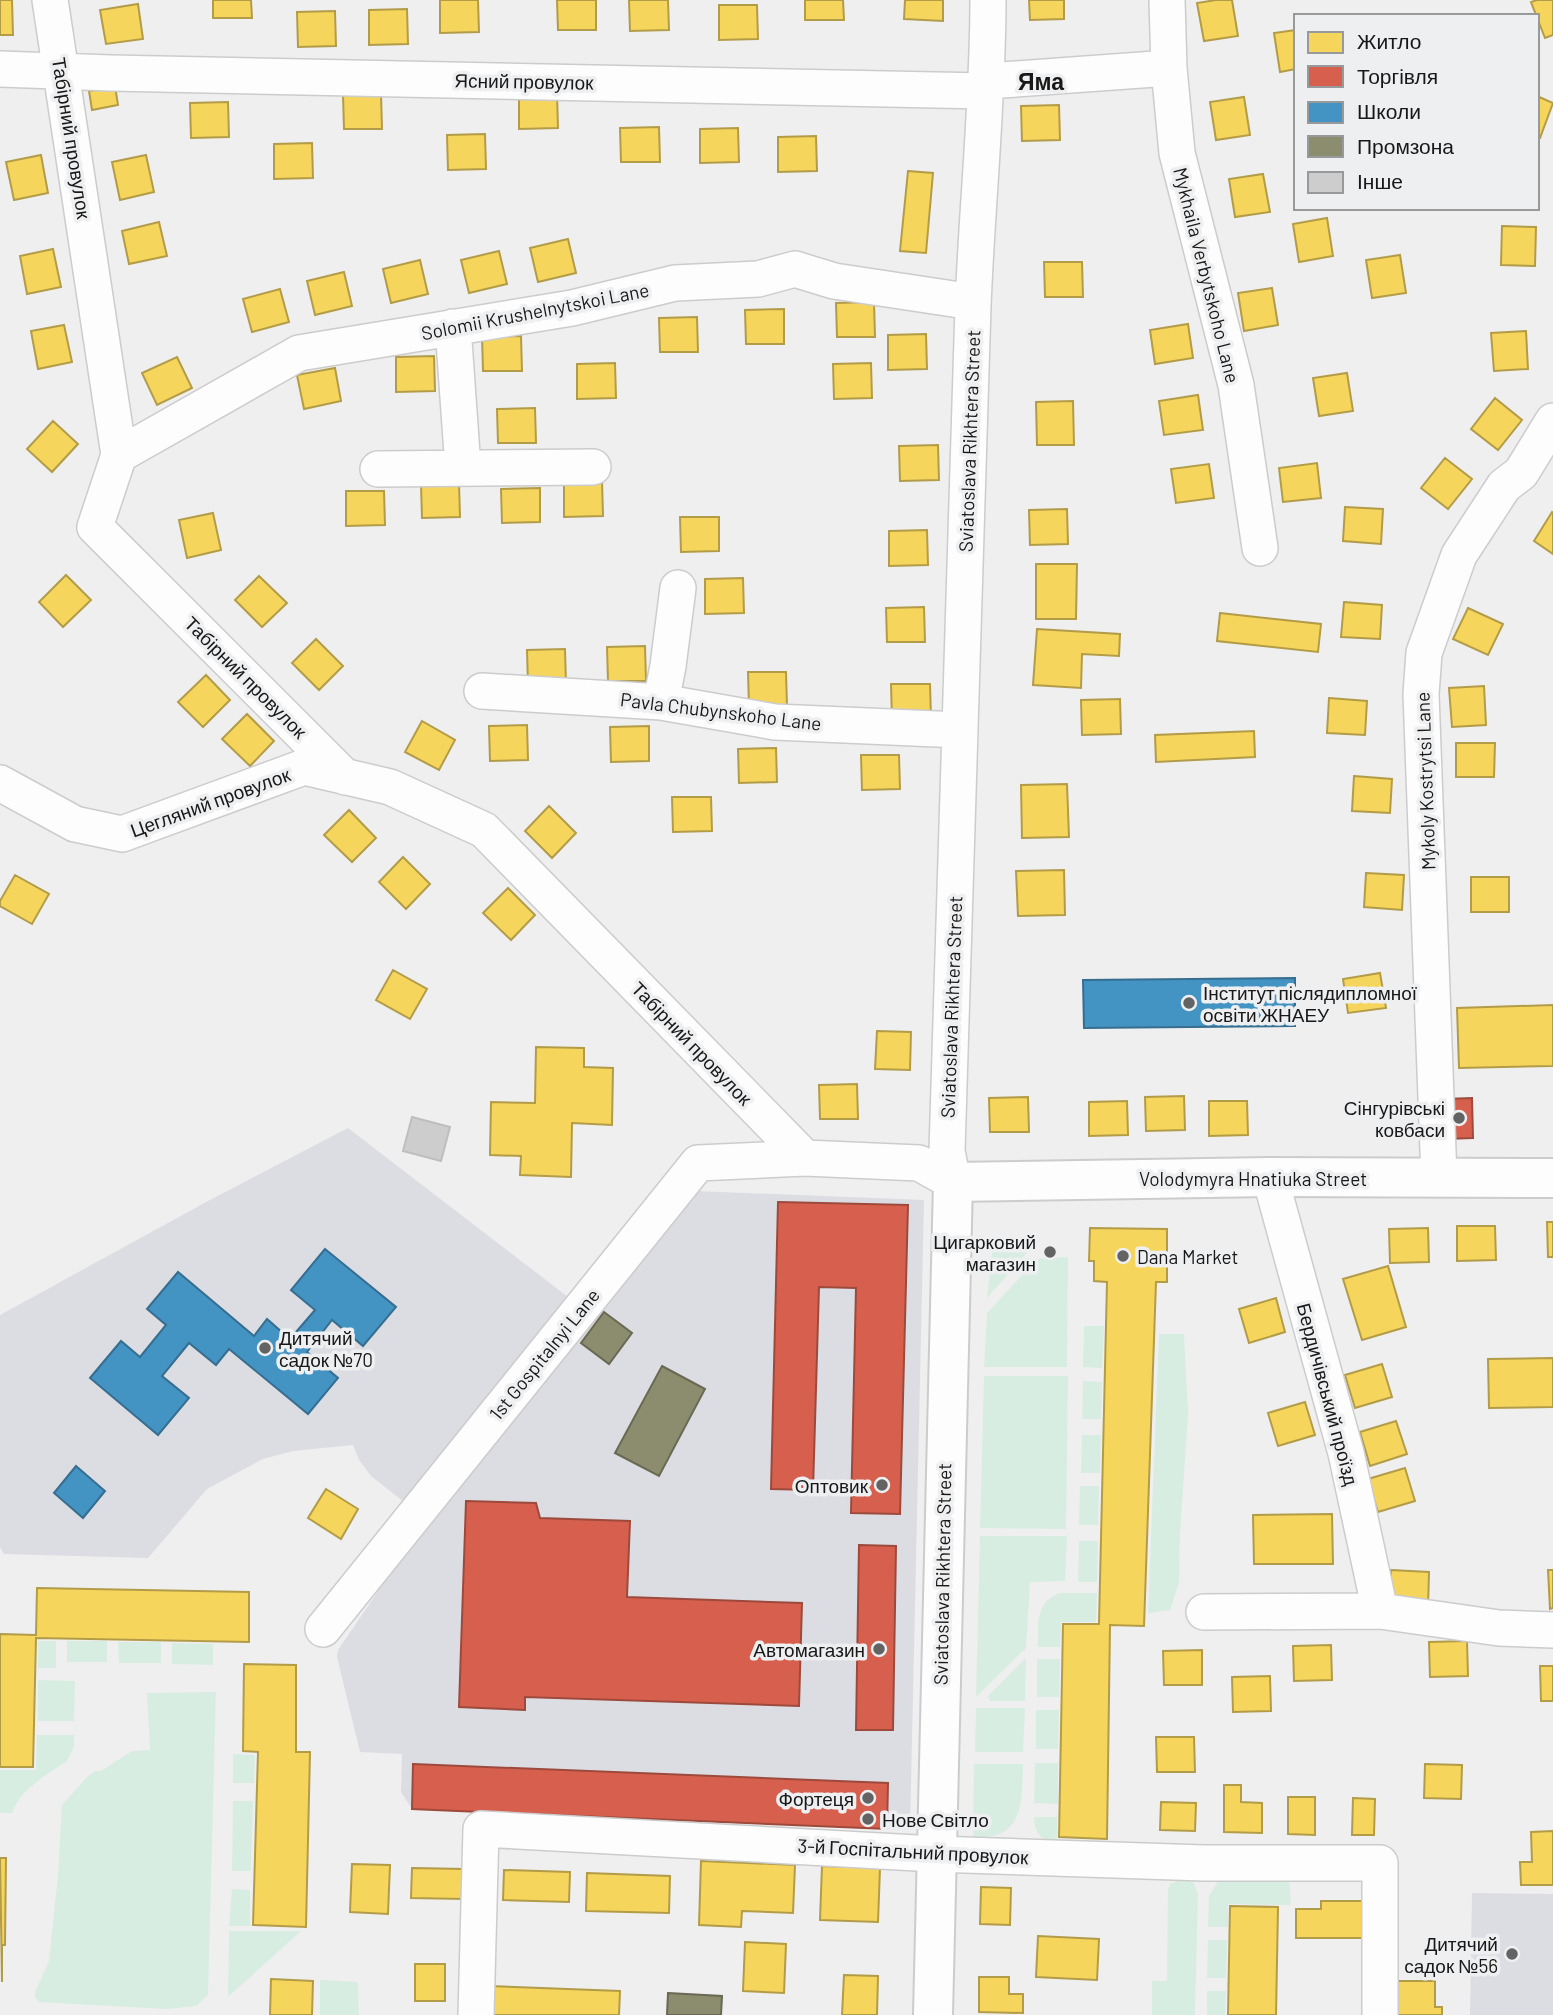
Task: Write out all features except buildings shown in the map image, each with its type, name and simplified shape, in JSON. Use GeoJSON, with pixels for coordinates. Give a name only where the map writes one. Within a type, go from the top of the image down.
{"type":"FeatureCollection","features":[{"type":"Feature","properties":{"kind":"main road","name":"Volodymyra Hnatiuka Street"},"geometry":{"type":"LineString","coordinates":[[953,1182],[1270,1177],[1553,1178]]}},
{"type":"Feature","properties":{"kind":"main road","name":"Sviatoslava Rikhtera Street"},"geometry":{"type":"LineString","coordinates":[[933,2015],[953,1182]]}},
{"type":"Feature","properties":{"kind":"street","name":"Табірний провулок"},"geometry":{"type":"LineString","coordinates":[[50,0],[120,456],[95,527],[345,777],[390,787],[484,830],[805,1158]]}},
{"type":"Feature","properties":{"kind":"street","name":"Sviatoslava Rikhtera Street"},"geometry":{"type":"LineString","coordinates":[[953,1182],[947,1151],[973,302],[987,86],[988,0]]}},
{"type":"Feature","properties":{"kind":"street","name":"Mykhaila Verbytskoho Lane"},"geometry":{"type":"LineString","coordinates":[[1167,0],[1169,68],[1177,153],[1236,385],[1260,548]]}},
{"type":"Feature","properties":{"kind":"street","name":"Ясний провулок"},"geometry":{"type":"LineString","coordinates":[[0,69],[987,86],[1169,68]]}},
{"type":"Feature","properties":{"kind":"street","name":"Solomii Krushelnytskoi Lane"},"geometry":{"type":"LineString","coordinates":[[120,456],[299,353],[572,308],[675,284],[758,279],[795,269],[834,281],[973,302]]}},
{"type":"Feature","properties":{"kind":"street"},"geometry":{"type":"LineString","coordinates":[[453,327],[463,468]]}},
{"type":"Feature","properties":{"kind":"street","name":"Mykoly Kostrytsi Lane"},"geometry":{"type":"LineString","coordinates":[[1439,1178],[1421,694],[1424,653],[1459,555],[1504,486],[1521,473],[1553,421]]}},
{"type":"Feature","properties":{"kind":"street"},"geometry":{"type":"LineString","coordinates":[[378,469],[593,467]]}},
{"type":"Feature","properties":{"kind":"street"},"geometry":{"type":"LineString","coordinates":[[661,702],[677,588]]}},
{"type":"Feature","properties":{"kind":"street","name":"Pavla Chubynskoho Lane"},"geometry":{"type":"LineString","coordinates":[[482,691],[661,702],[775,722],[960,730]]}},
{"type":"Feature","properties":{"kind":"street","name":"Цегляний провулок"},"geometry":{"type":"LineString","coordinates":[[0,783],[75,824],[122,834],[304,767],[345,777]]}},
{"type":"Feature","properties":{"kind":"street","name":"1st Gospitalnyi Lane"},"geometry":{"type":"LineString","coordinates":[[323,1629],[698,1163],[805,1158],[919,1163],[953,1182]]}},
{"type":"Feature","properties":{"kind":"street","name":"Бердичівський проїзд"},"geometry":{"type":"LineString","coordinates":[[1270,1177],[1346,1453],[1380,1611]]}},
{"type":"Feature","properties":{"kind":"street"},"geometry":{"type":"LineString","coordinates":[[1204,1612],[1380,1611],[1499,1628],[1553,1630]]}},
{"type":"Feature","properties":{"kind":"street","name":"3-й Госпітальний провулок"},"geometry":{"type":"LineString","coordinates":[[476,2015],[481,1829],[935,1854],[1204,1863],[1380,1863],[1380,2015]]}},
{"type":"Feature","properties":{"kind":"shaded area","name":"Дитячий садок №70"},"geometry":{"type":"Polygon","coordinates":[[[348,1128],[568,1297],[414,1510],[371,1476],[359,1460],[353,1445],[293,1451],[263,1459],[207,1489],[148,1558],[4,1554],[0,1547],[0,1315],[348,1128]]]}},
{"type":"Feature","properties":{"kind":"shaded area"},"geometry":{"type":"Polygon","coordinates":[[[696,1191],[924,1200],[910,1830],[412,1809],[401,1792],[402,1754],[360,1752],[337,1657],[338,1650],[437,1505],[696,1191]]]}},
{"type":"Feature","properties":{"kind":"shaded area","name":"Дитячий садок №56"},"geometry":{"type":"Polygon","coordinates":[[[1472,1893],[1553,1894],[1553,2015],[1470,2015],[1472,1893]]]}},
{"type":"Feature","properties":{"kind":"green space"},"geometry":{"type":"Polygon","coordinates":[[[1026,1238],[1031,1248],[987,1298],[993,1243],[1026,1238]]]}},
{"type":"Feature","properties":{"kind":"green space"},"geometry":{"type":"Polygon","coordinates":[[[1068,1257],[1067,1367],[984,1367],[987,1313],[1037,1259],[1068,1257]]]}},
{"type":"Feature","properties":{"kind":"green space"},"geometry":{"type":"Polygon","coordinates":[[[1084,1326],[1104,1326],[1102,1368],[1083,1367],[1084,1326]]]}},
{"type":"Feature","properties":{"kind":"green space"},"geometry":{"type":"Polygon","coordinates":[[[1159,1334],[1184,1334],[1188,1415],[1179,1582],[1170,1610],[1148,1613],[1159,1334]]]}},
{"type":"Feature","properties":{"kind":"green space"},"geometry":{"type":"Polygon","coordinates":[[[984,1376],[1068,1376],[1066,1529],[980,1528],[984,1376]]]}},
{"type":"Feature","properties":{"kind":"green space"},"geometry":{"type":"Polygon","coordinates":[[[1083,1381],[1102,1382],[1101,1419],[1082,1419],[1083,1381]]]}},
{"type":"Feature","properties":{"kind":"green space"},"geometry":{"type":"Polygon","coordinates":[[[1082,1435],[1101,1435],[1100,1473],[1081,1473],[1082,1435]]]}},
{"type":"Feature","properties":{"kind":"green space"},"geometry":{"type":"Polygon","coordinates":[[[1080,1486],[1099,1486],[1098,1525],[1079,1525],[1080,1486]]]}},
{"type":"Feature","properties":{"kind":"green space"},"geometry":{"type":"Polygon","coordinates":[[[980,1536],[1067,1536],[1065,1581],[1030,1582],[1026,1648],[976,1697],[980,1536]]]}},
{"type":"Feature","properties":{"kind":"green space"},"geometry":{"type":"Polygon","coordinates":[[[1079,1541],[1098,1541],[1097,1582],[1078,1582],[1079,1541]]]}},
{"type":"Feature","properties":{"kind":"green space"},"geometry":{"type":"Polygon","coordinates":[[[1060,1593],[1097,1593],[1096,1622],[1061,1622],[1060,1647],[1038,1647],[1038,1622],[1042,1608],[1060,1593]]]}},
{"type":"Feature","properties":{"kind":"green space"},"geometry":{"type":"Polygon","coordinates":[[[38,1641],[56,1641],[56,1668],[38,1668],[38,1641]]]}},
{"type":"Feature","properties":{"kind":"green space"},"geometry":{"type":"Polygon","coordinates":[[[67,1641],[107,1641],[107,1662],[67,1662],[67,1641]]]}},
{"type":"Feature","properties":{"kind":"green space"},"geometry":{"type":"Polygon","coordinates":[[[118,1642],[161,1642],[161,1663],[119,1663],[118,1642]]]}},
{"type":"Feature","properties":{"kind":"green space"},"geometry":{"type":"Polygon","coordinates":[[[172,1643],[213,1644],[213,1665],[172,1664],[172,1643]]]}},
{"type":"Feature","properties":{"kind":"green space"},"geometry":{"type":"Polygon","coordinates":[[[1026,1658],[1025,1701],[990,1701],[988,1696],[1026,1658]]]}},
{"type":"Feature","properties":{"kind":"green space"},"geometry":{"type":"Polygon","coordinates":[[[1037,1659],[1060,1659],[1059,1697],[1037,1697],[1037,1659]]]}},
{"type":"Feature","properties":{"kind":"green space"},"geometry":{"type":"Polygon","coordinates":[[[38,1680],[75,1681],[74,1721],[38,1721],[38,1680]]]}},
{"type":"Feature","properties":{"kind":"green space"},"geometry":{"type":"Polygon","coordinates":[[[216,1692],[208,1995],[196,2006],[166,2009],[39,2002],[35,1992],[49,1961],[62,1805],[95,1771],[101,1771],[132,1751],[150,1750],[147,1693],[216,1692]]]}},
{"type":"Feature","properties":{"kind":"green space"},"geometry":{"type":"Polygon","coordinates":[[[976,1708],[1025,1708],[1023,1752],[975,1752],[976,1708]]]}},
{"type":"Feature","properties":{"kind":"green space"},"geometry":{"type":"Polygon","coordinates":[[[1036,1710],[1059,1710],[1058,1749],[1036,1749],[1036,1710]]]}},
{"type":"Feature","properties":{"kind":"green space"},"geometry":{"type":"Polygon","coordinates":[[[37,1735],[74,1735],[74,1747],[67,1761],[28,1790],[12,1813],[0,1813],[0,1770],[36,1770],[37,1735]]]}},
{"type":"Feature","properties":{"kind":"green space"},"geometry":{"type":"Polygon","coordinates":[[[233,1754],[255,1755],[254,1783],[233,1783],[233,1754]]]}},
{"type":"Feature","properties":{"kind":"green space"},"geometry":{"type":"Polygon","coordinates":[[[1035,1763],[1058,1763],[1058,1804],[1034,1803],[1035,1763]]]}},
{"type":"Feature","properties":{"kind":"green space"},"geometry":{"type":"Polygon","coordinates":[[[974,1764],[1023,1764],[1022,1792],[1017,1816],[1011,1826],[1002,1833],[990,1837],[973,1837],[974,1764]]]}},
{"type":"Feature","properties":{"kind":"green space"},"geometry":{"type":"Polygon","coordinates":[[[233,1801],[253,1801],[251,1871],[232,1871],[233,1801]]]}},
{"type":"Feature","properties":{"kind":"green space"},"geometry":{"type":"Polygon","coordinates":[[[1034,1817],[1057,1817],[1057,1845],[1040,1835],[1035,1828],[1034,1817]]]}},
{"type":"Feature","properties":{"kind":"green space"},"geometry":{"type":"Polygon","coordinates":[[[1289,1873],[1291,1905],[1228,1904],[1228,1927],[1208,1927],[1209,1896],[1220,1878],[1289,1873]]]}},
{"type":"Feature","properties":{"kind":"green space"},"geometry":{"type":"Polygon","coordinates":[[[1183,1878],[1194,1883],[1198,1895],[1195,2015],[1152,2015],[1152,1981],[1167,1981],[1168,1889],[1170,1884],[1183,1878]]]}},
{"type":"Feature","properties":{"kind":"green space"},"geometry":{"type":"Polygon","coordinates":[[[232,1889],[250,1890],[250,1926],[229,1926],[232,1889]]]}},
{"type":"Feature","properties":{"kind":"green space"},"geometry":{"type":"Polygon","coordinates":[[[229,1931],[301,1931],[228,1997],[229,1931]]]}},
{"type":"Feature","properties":{"kind":"green space"},"geometry":{"type":"Polygon","coordinates":[[[1208,1940],[1227,1940],[1226,1978],[1207,1978],[1208,1940]]]}},
{"type":"Feature","properties":{"kind":"green space"},"geometry":{"type":"Polygon","coordinates":[[[320,1980],[358,1982],[359,2015],[320,2015],[320,1980]]]}},
{"type":"Feature","properties":{"kind":"green space"},"geometry":{"type":"Polygon","coordinates":[[[1207,1991],[1226,1991],[1225,2015],[1207,2015],[1207,1991]]]}},
{"type":"Feature","properties":{"kind":"place","name":"Інститут післядипломної освіти ЖНАЕУ"},"geometry":{"type":"Point","coordinates":[1189,1003]}},
{"type":"Feature","properties":{"kind":"place","name":"Сінгурівські ковбаси"},"geometry":{"type":"Point","coordinates":[1459,1118]}},
{"type":"Feature","properties":{"kind":"place","name":"Цигарковий магазин"},"geometry":{"type":"Point","coordinates":[1050,1252]}},
{"type":"Feature","properties":{"kind":"place","name":"Dana Market"},"geometry":{"type":"Point","coordinates":[1123,1256]}},
{"type":"Feature","properties":{"kind":"place","name":"Дитячий садок №70"},"geometry":{"type":"Point","coordinates":[265,1348]}},
{"type":"Feature","properties":{"kind":"place","name":"Оптовик"},"geometry":{"type":"Point","coordinates":[882,1485]}},
{"type":"Feature","properties":{"kind":"place","name":"Автомагазин"},"geometry":{"type":"Point","coordinates":[879,1649]}},
{"type":"Feature","properties":{"kind":"place","name":"Фортеця"},"geometry":{"type":"Point","coordinates":[868,1798]}},
{"type":"Feature","properties":{"kind":"place","name":"Нове Світло"},"geometry":{"type":"Point","coordinates":[868,1819]}},
{"type":"Feature","properties":{"kind":"place","name":"Дитячий садок №56"},"geometry":{"type":"Point","coordinates":[1512,1954]}},
{"type":"Feature","properties":{"kind":"district","name":"Яма"},"geometry":{"type":"Point","coordinates":[1041,81]}}]}
